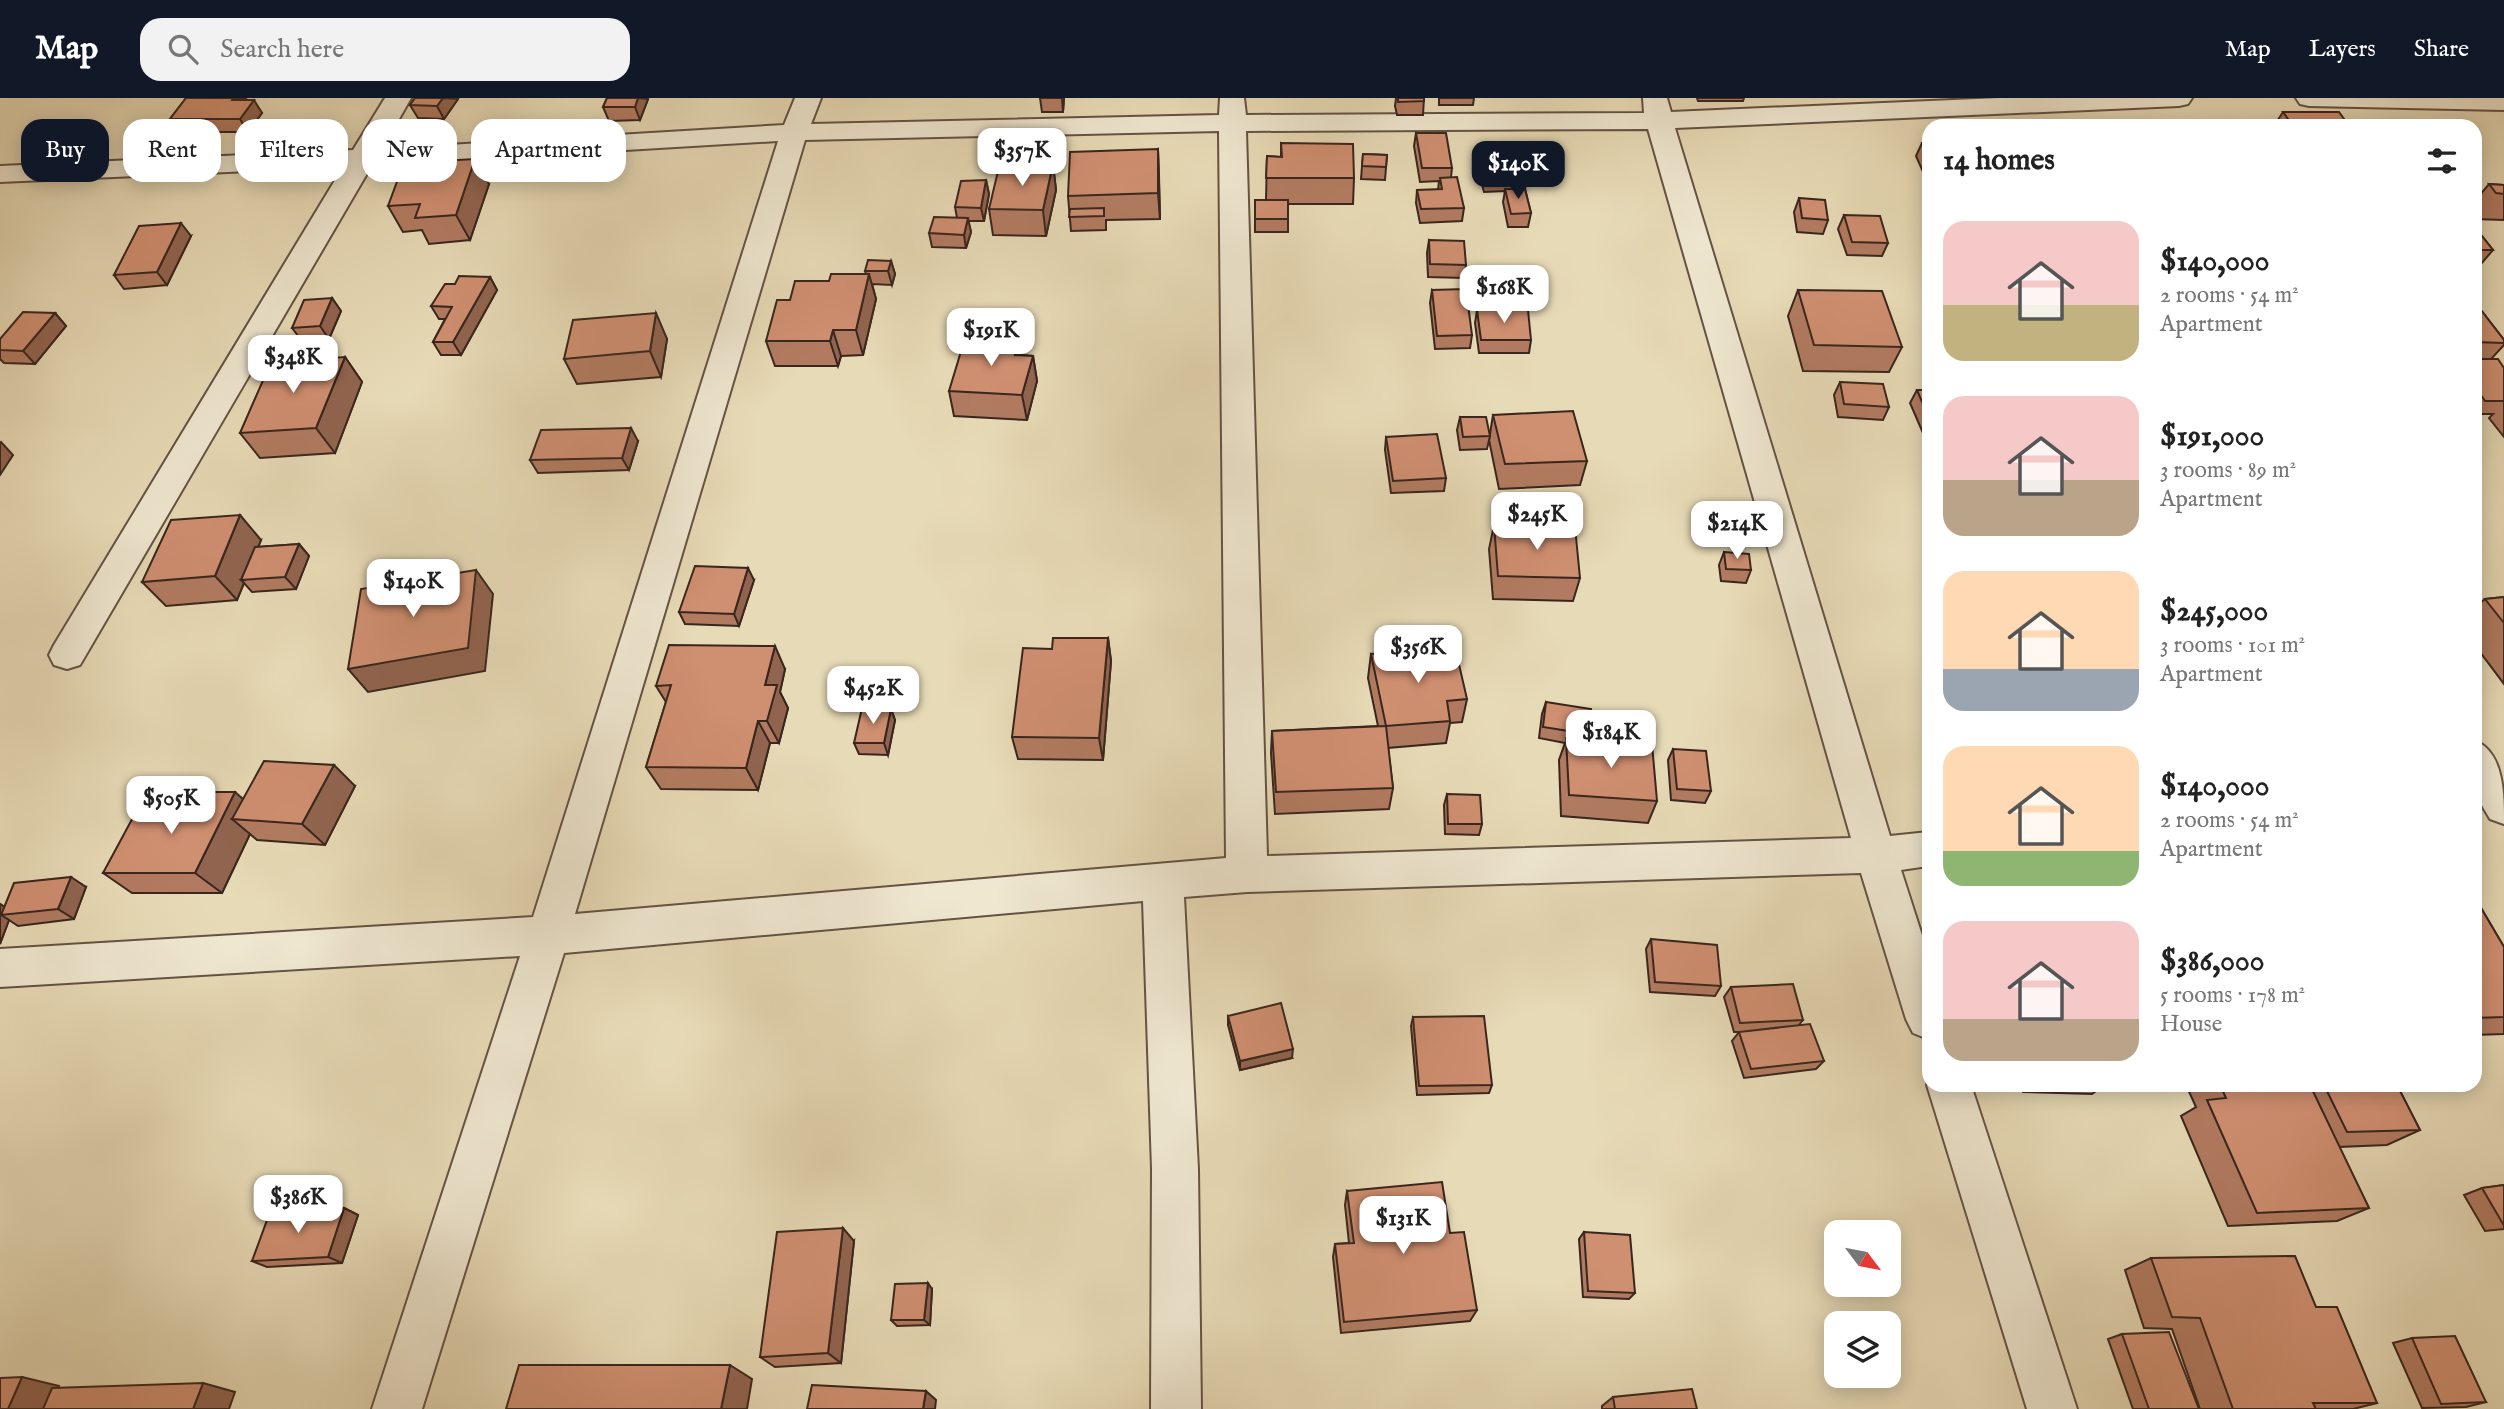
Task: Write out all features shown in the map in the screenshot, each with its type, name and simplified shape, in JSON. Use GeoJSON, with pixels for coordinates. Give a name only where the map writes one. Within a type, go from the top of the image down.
{"type":"FeatureCollection","features":[{"type":"Feature","properties":{"kind":"street"},"geometry":{"type":"LineString","coordinates":[[67,655],[398,98]]}},
{"type":"Feature","properties":{"kind":"street"},"geometry":{"type":"LineString","coordinates":[[397,1409],[548,935],[794,132],[808,98]]}},
{"type":"Feature","properties":{"kind":"street"},"geometry":{"type":"LineString","coordinates":[[0,174],[360,158],[794,132],[1231,111],[1657,110],[2179,98]]}},
{"type":"Feature","properties":{"kind":"street"},"geometry":{"type":"LineString","coordinates":[[2309,98],[2504,102]]}},
{"type":"Feature","properties":{"kind":"street"},"geometry":{"type":"LineString","coordinates":[[2099,99],[2111,119]]}},
{"type":"Feature","properties":{"kind":"street"},"geometry":{"type":"LineString","coordinates":[[1657,110],[1922,1000]]}},
{"type":"Feature","properties":{"kind":"street"},"geometry":{"type":"LineString","coordinates":[[1231,111],[1247,874]]}},
{"type":"Feature","properties":{"kind":"street"},"geometry":{"type":"LineString","coordinates":[[0,968],[548,935],[1247,874],[1877,855],[1922,850]]}},
{"type":"Feature","properties":{"kind":"street"},"geometry":{"type":"LineString","coordinates":[[1163,883],[1175,1169],[1176,1409]]}},
{"type":"Feature","properties":{"kind":"street"},"geometry":{"type":"LineString","coordinates":[[1951,1092],[2052,1409]]}},
{"type":"Feature","properties":{"kind":"building"},"geometry":{"type":"Polygon","coordinates":[[[186,98],[254,100],[240,119],[170,119],[186,98]]]}},
{"type":"Feature","properties":{"kind":"building"},"geometry":{"type":"Polygon","coordinates":[[[415,98],[443,98],[437,106],[410,105],[415,98]]]}},
{"type":"Feature","properties":{"kind":"building"},"geometry":{"type":"Polygon","coordinates":[[[607,98],[638,98],[635,107],[603,107],[607,98]]]}},
{"type":"Feature","properties":{"kind":"building"},"geometry":{"type":"Polygon","coordinates":[[[1398,98],[1424,98],[1424,101],[1398,102],[1398,98]]]}},
{"type":"Feature","properties":{"kind":"building"},"geometry":{"type":"Polygon","coordinates":[[[2283,112],[2339,112],[2344,119],[2288,119],[2283,112]]]}},
{"type":"Feature","properties":{"kind":"building"},"geometry":{"type":"Polygon","coordinates":[[[1416,133],[1446,133],[1452,168],[1422,168],[1416,133]]]}},
{"type":"Feature","properties":{"kind":"building"},"geometry":{"type":"Polygon","coordinates":[[[1013,142],[1037,142],[1031,164],[1022,163],[1019,172],[1005,171],[1013,142]]]}},
{"type":"Feature","properties":{"kind":"building"},"geometry":{"type":"Polygon","coordinates":[[[1281,143],[1353,144],[1354,178],[1266,178],[1267,156],[1282,157],[1281,143]]]}},
{"type":"Feature","properties":{"kind":"building"},"geometry":{"type":"Polygon","coordinates":[[[1518,148],[1527,176],[1486,179],[1478,150],[1518,148]]]}},
{"type":"Feature","properties":{"kind":"building"},"geometry":{"type":"Polygon","coordinates":[[[1158,149],[1158,193],[1068,196],[1070,152],[1158,149]]]}},
{"type":"Feature","properties":{"kind":"building"},"geometry":{"type":"Polygon","coordinates":[[[1363,154],[1387,155],[1386,167],[1362,166],[1363,154]]]}},
{"type":"Feature","properties":{"kind":"building"},"geometry":{"type":"Polygon","coordinates":[[[471,159],[471,171],[456,215],[415,218],[420,204],[388,206],[397,182],[457,182],[457,160],[471,159]]]}},
{"type":"Feature","properties":{"kind":"building"},"geometry":{"type":"Polygon","coordinates":[[[1022,163],[1053,164],[1043,210],[989,209],[998,171],[1019,172],[1022,163]]]}},
{"type":"Feature","properties":{"kind":"building"},"geometry":{"type":"Polygon","coordinates":[[[1457,177],[1464,208],[1421,209],[1417,190],[1442,189],[1440,178],[1457,177]]]}},
{"type":"Feature","properties":{"kind":"building"},"geometry":{"type":"Polygon","coordinates":[[[986,180],[981,208],[955,207],[961,181],[986,180]]]}},
{"type":"Feature","properties":{"kind":"building"},"geometry":{"type":"Polygon","coordinates":[[[2489,184],[2504,185],[2504,194],[2496,193],[2489,184]]]}},
{"type":"Feature","properties":{"kind":"building"},"geometry":{"type":"Polygon","coordinates":[[[1505,189],[1525,189],[1531,213],[1511,214],[1505,189]]]}},
{"type":"Feature","properties":{"kind":"building"},"geometry":{"type":"Polygon","coordinates":[[[1799,198],[1825,200],[1828,220],[1802,218],[1799,198]]]}},
{"type":"Feature","properties":{"kind":"building"},"geometry":{"type":"Polygon","coordinates":[[[1255,200],[1288,200],[1288,219],[1255,219],[1255,200]]]}},
{"type":"Feature","properties":{"kind":"building"},"geometry":{"type":"Polygon","coordinates":[[[1104,208],[1104,216],[1069,217],[1070,209],[1104,208]]]}},
{"type":"Feature","properties":{"kind":"building"},"geometry":{"type":"Polygon","coordinates":[[[1844,215],[1880,216],[1888,243],[1852,242],[1844,215]]]}},
{"type":"Feature","properties":{"kind":"building"},"geometry":{"type":"Polygon","coordinates":[[[934,217],[968,218],[964,235],[929,233],[934,217]]]}},
{"type":"Feature","properties":{"kind":"building"},"geometry":{"type":"Polygon","coordinates":[[[181,223],[157,272],[114,275],[139,226],[181,223]]]}},
{"type":"Feature","properties":{"kind":"building"},"geometry":{"type":"Polygon","coordinates":[[[2482,236],[2493,250],[2482,250],[2482,236]]]}},
{"type":"Feature","properties":{"kind":"building"},"geometry":{"type":"Polygon","coordinates":[[[1429,240],[1464,241],[1466,265],[1430,264],[1429,240]]]}},
{"type":"Feature","properties":{"kind":"building"},"geometry":{"type":"Polygon","coordinates":[[[868,260],[891,261],[888,271],[865,271],[868,260]]]}},
{"type":"Feature","properties":{"kind":"building"},"geometry":{"type":"Polygon","coordinates":[[[831,274],[869,274],[856,330],[833,330],[830,341],[766,341],[777,300],[790,300],[795,281],[829,281],[831,274]]]}},
{"type":"Feature","properties":{"kind":"building"},"geometry":{"type":"Polygon","coordinates":[[[459,276],[490,277],[453,342],[433,342],[452,307],[431,306],[445,284],[455,284],[459,276]]]}},
{"type":"Feature","properties":{"kind":"building"},"geometry":{"type":"Polygon","coordinates":[[[1466,289],[1472,335],[1437,336],[1432,290],[1466,289]]]}},
{"type":"Feature","properties":{"kind":"building"},"geometry":{"type":"Polygon","coordinates":[[[1798,290],[1882,291],[1902,347],[1814,345],[1798,290]]]}},
{"type":"Feature","properties":{"kind":"building"},"geometry":{"type":"Polygon","coordinates":[[[332,298],[320,326],[292,328],[304,300],[332,298]]]}},
{"type":"Feature","properties":{"kind":"building"},"geometry":{"type":"Polygon","coordinates":[[[1477,310],[1528,310],[1531,340],[1481,340],[1477,310]]]}},
{"type":"Feature","properties":{"kind":"building"},"geometry":{"type":"Polygon","coordinates":[[[2482,311],[2504,340],[2504,343],[2482,342],[2482,311]]]}},
{"type":"Feature","properties":{"kind":"building"},"geometry":{"type":"Polygon","coordinates":[[[23,312],[55,313],[23,351],[0,350],[0,339],[23,312]]]}},
{"type":"Feature","properties":{"kind":"building"},"geometry":{"type":"Polygon","coordinates":[[[656,313],[650,351],[564,359],[573,320],[656,313]]]}},
{"type":"Feature","properties":{"kind":"building"},"geometry":{"type":"Polygon","coordinates":[[[973,324],[1000,325],[996,340],[970,338],[973,324]]]}},
{"type":"Feature","properties":{"kind":"building"},"geometry":{"type":"Polygon","coordinates":[[[965,338],[1019,342],[1015,355],[1033,356],[1022,395],[949,391],[965,338]]]}},
{"type":"Feature","properties":{"kind":"building"},"geometry":{"type":"Polygon","coordinates":[[[345,357],[316,428],[240,433],[271,362],[345,357]]]}},
{"type":"Feature","properties":{"kind":"building"},"geometry":{"type":"Polygon","coordinates":[[[2482,359],[2498,359],[2504,368],[2504,401],[2485,401],[2482,397],[2482,359]]]}},
{"type":"Feature","properties":{"kind":"building"},"geometry":{"type":"Polygon","coordinates":[[[1840,382],[1883,384],[1889,407],[1844,404],[1840,382]]]}},
{"type":"Feature","properties":{"kind":"building"},"geometry":{"type":"Polygon","coordinates":[[[1573,411],[1587,461],[1505,464],[1493,415],[1573,411]]]}},
{"type":"Feature","properties":{"kind":"building"},"geometry":{"type":"Polygon","coordinates":[[[1460,417],[1486,417],[1490,436],[1463,437],[1460,417]]]}},
{"type":"Feature","properties":{"kind":"building"},"geometry":{"type":"Polygon","coordinates":[[[631,428],[622,458],[530,460],[541,430],[631,428]]]}},
{"type":"Feature","properties":{"kind":"building"},"geometry":{"type":"Polygon","coordinates":[[[1437,434],[1446,478],[1393,481],[1386,437],[1437,434]]]}},
{"type":"Feature","properties":{"kind":"building"},"geometry":{"type":"Polygon","coordinates":[[[240,515],[215,576],[142,582],[171,520],[240,515]]]}},
{"type":"Feature","properties":{"kind":"building"},"geometry":{"type":"Polygon","coordinates":[[[1494,525],[1575,527],[1580,578],[1498,576],[1494,525]]]}},
{"type":"Feature","properties":{"kind":"building"},"geometry":{"type":"Polygon","coordinates":[[[299,544],[285,577],[241,580],[255,547],[299,544]]]}},
{"type":"Feature","properties":{"kind":"building"},"geometry":{"type":"Polygon","coordinates":[[[1724,552],[1749,554],[1751,570],[1726,569],[1724,552]]]}},
{"type":"Feature","properties":{"kind":"building"},"geometry":{"type":"Polygon","coordinates":[[[695,566],[748,568],[734,614],[679,612],[695,566]]]}},
{"type":"Feature","properties":{"kind":"building"},"geometry":{"type":"Polygon","coordinates":[[[476,570],[468,648],[348,669],[361,589],[476,570]]]}},
{"type":"Feature","properties":{"kind":"building"},"geometry":{"type":"Polygon","coordinates":[[[2504,597],[2504,623],[2485,599],[2504,597]]]}},
{"type":"Feature","properties":{"kind":"building"},"geometry":{"type":"Polygon","coordinates":[[[1053,638],[1108,638],[1099,738],[1012,737],[1023,648],[1052,649],[1053,638]]]}},
{"type":"Feature","properties":{"kind":"building"},"geometry":{"type":"Polygon","coordinates":[[[669,645],[775,646],[765,685],[777,685],[767,721],[758,721],[746,768],[646,767],[671,685],[656,686],[669,645]]]}},
{"type":"Feature","properties":{"kind":"building"},"geometry":{"type":"Polygon","coordinates":[[[1455,647],[1467,699],[1447,701],[1450,721],[1386,726],[1371,654],[1455,647]]]}},
{"type":"Feature","properties":{"kind":"building"},"geometry":{"type":"Polygon","coordinates":[[[1546,702],[1591,709],[1588,734],[1543,727],[1546,702]]]}},
{"type":"Feature","properties":{"kind":"building"},"geometry":{"type":"Polygon","coordinates":[[[862,708],[891,709],[884,743],[854,743],[862,708]]]}},
{"type":"Feature","properties":{"kind":"building"},"geometry":{"type":"Polygon","coordinates":[[[1386,726],[1393,788],[1276,792],[1272,731],[1386,726]]]}},
{"type":"Feature","properties":{"kind":"building"},"geometry":{"type":"Polygon","coordinates":[[[1566,738],[1652,744],[1657,801],[1569,795],[1566,738]]]}},
{"type":"Feature","properties":{"kind":"building"},"geometry":{"type":"Polygon","coordinates":[[[1673,749],[1706,751],[1711,791],[1677,789],[1673,749]]]}},
{"type":"Feature","properties":{"kind":"building"},"geometry":{"type":"Polygon","coordinates":[[[264,761],[334,765],[302,824],[232,819],[264,761]]]}},
{"type":"Feature","properties":{"kind":"building"},"geometry":{"type":"Polygon","coordinates":[[[180,792],[235,792],[195,873],[103,873],[137,810],[172,809],[180,792]]]}},
{"type":"Feature","properties":{"kind":"building"},"geometry":{"type":"Polygon","coordinates":[[[1447,794],[1480,795],[1482,824],[1448,824],[1447,794]]]}},
{"type":"Feature","properties":{"kind":"building"},"geometry":{"type":"Polygon","coordinates":[[[71,877],[58,909],[1,915],[14,883],[71,877]]]}},
{"type":"Feature","properties":{"kind":"building"},"geometry":{"type":"Polygon","coordinates":[[[2482,910],[2504,947],[2504,1017],[2482,1018],[2482,910]]]}},
{"type":"Feature","properties":{"kind":"building"},"geometry":{"type":"Polygon","coordinates":[[[1651,939],[1717,945],[1721,986],[1655,982],[1651,939]]]}},
{"type":"Feature","properties":{"kind":"building"},"geometry":{"type":"Polygon","coordinates":[[[1793,984],[1803,1020],[1740,1023],[1731,987],[1793,984]]]}},
{"type":"Feature","properties":{"kind":"building"},"geometry":{"type":"Polygon","coordinates":[[[1281,1003],[1293,1049],[1240,1061],[1228,1016],[1281,1003]]]}},
{"type":"Feature","properties":{"kind":"building"},"geometry":{"type":"Polygon","coordinates":[[[1484,1016],[1492,1085],[1419,1086],[1413,1017],[1484,1016]]]}},
{"type":"Feature","properties":{"kind":"building"},"geometry":{"type":"Polygon","coordinates":[[[1810,1024],[1824,1061],[1751,1069],[1739,1032],[1810,1024]]]}},
{"type":"Feature","properties":{"kind":"building"},"geometry":{"type":"Polygon","coordinates":[[[2223,1092],[2313,1092],[2369,1208],[2257,1213],[2207,1100],[2226,1098],[2223,1092]]]}},
{"type":"Feature","properties":{"kind":"building"},"geometry":{"type":"Polygon","coordinates":[[[2327,1092],[2401,1092],[2420,1130],[2347,1132],[2327,1092]]]}},
{"type":"Feature","properties":{"kind":"building"},"geometry":{"type":"Polygon","coordinates":[[[1442,1182],[1450,1233],[1464,1232],[1477,1310],[1344,1322],[1335,1244],[1354,1243],[1347,1191],[1442,1182]]]}},
{"type":"Feature","properties":{"kind":"building"},"geometry":{"type":"Polygon","coordinates":[[[2504,1185],[2504,1224],[2503,1224],[2482,1188],[2504,1185]]]}},
{"type":"Feature","properties":{"kind":"building"},"geometry":{"type":"Polygon","coordinates":[[[344,1208],[328,1257],[252,1261],[270,1212],[344,1208]]]}},
{"type":"Feature","properties":{"kind":"building"},"geometry":{"type":"Polygon","coordinates":[[[843,1228],[828,1353],[760,1357],[777,1232],[843,1228]]]}},
{"type":"Feature","properties":{"kind":"building"},"geometry":{"type":"Polygon","coordinates":[[[1584,1232],[1630,1235],[1635,1293],[1588,1291],[1584,1232]]]}},
{"type":"Feature","properties":{"kind":"building"},"geometry":{"type":"Polygon","coordinates":[[[2295,1256],[2316,1307],[2337,1307],[2377,1403],[2313,1403],[2316,1409],[2233,1409],[2200,1318],[2172,1317],[2151,1258],[2295,1256]]]}},
{"type":"Feature","properties":{"kind":"building"},"geometry":{"type":"Polygon","coordinates":[[[928,1283],[924,1320],[891,1320],[895,1284],[928,1283]]]}},
{"type":"Feature","properties":{"kind":"building"},"geometry":{"type":"Polygon","coordinates":[[[2169,1332],[2199,1409],[2149,1409],[2122,1334],[2169,1332]]]}},
{"type":"Feature","properties":{"kind":"building"},"geometry":{"type":"Polygon","coordinates":[[[2455,1336],[2486,1402],[2441,1404],[2412,1338],[2455,1336]]]}},
{"type":"Feature","properties":{"kind":"building"},"geometry":{"type":"Polygon","coordinates":[[[519,1365],[730,1365],[721,1409],[506,1409],[519,1365]]]}},
{"type":"Feature","properties":{"kind":"building"},"geometry":{"type":"Polygon","coordinates":[[[22,1377],[8,1409],[0,1409],[0,1378],[22,1377]]]}},
{"type":"Feature","properties":{"kind":"building"},"geometry":{"type":"Polygon","coordinates":[[[203,1383],[193,1409],[43,1409],[52,1388],[203,1383]]]}},
{"type":"Feature","properties":{"kind":"building"},"geometry":{"type":"Polygon","coordinates":[[[812,1385],[926,1391],[923,1409],[807,1409],[812,1385]]]}},
{"type":"Feature","properties":{"kind":"building"},"geometry":{"type":"Polygon","coordinates":[[[1692,1389],[1697,1409],[1615,1409],[1613,1397],[1692,1389]]]}}]}
